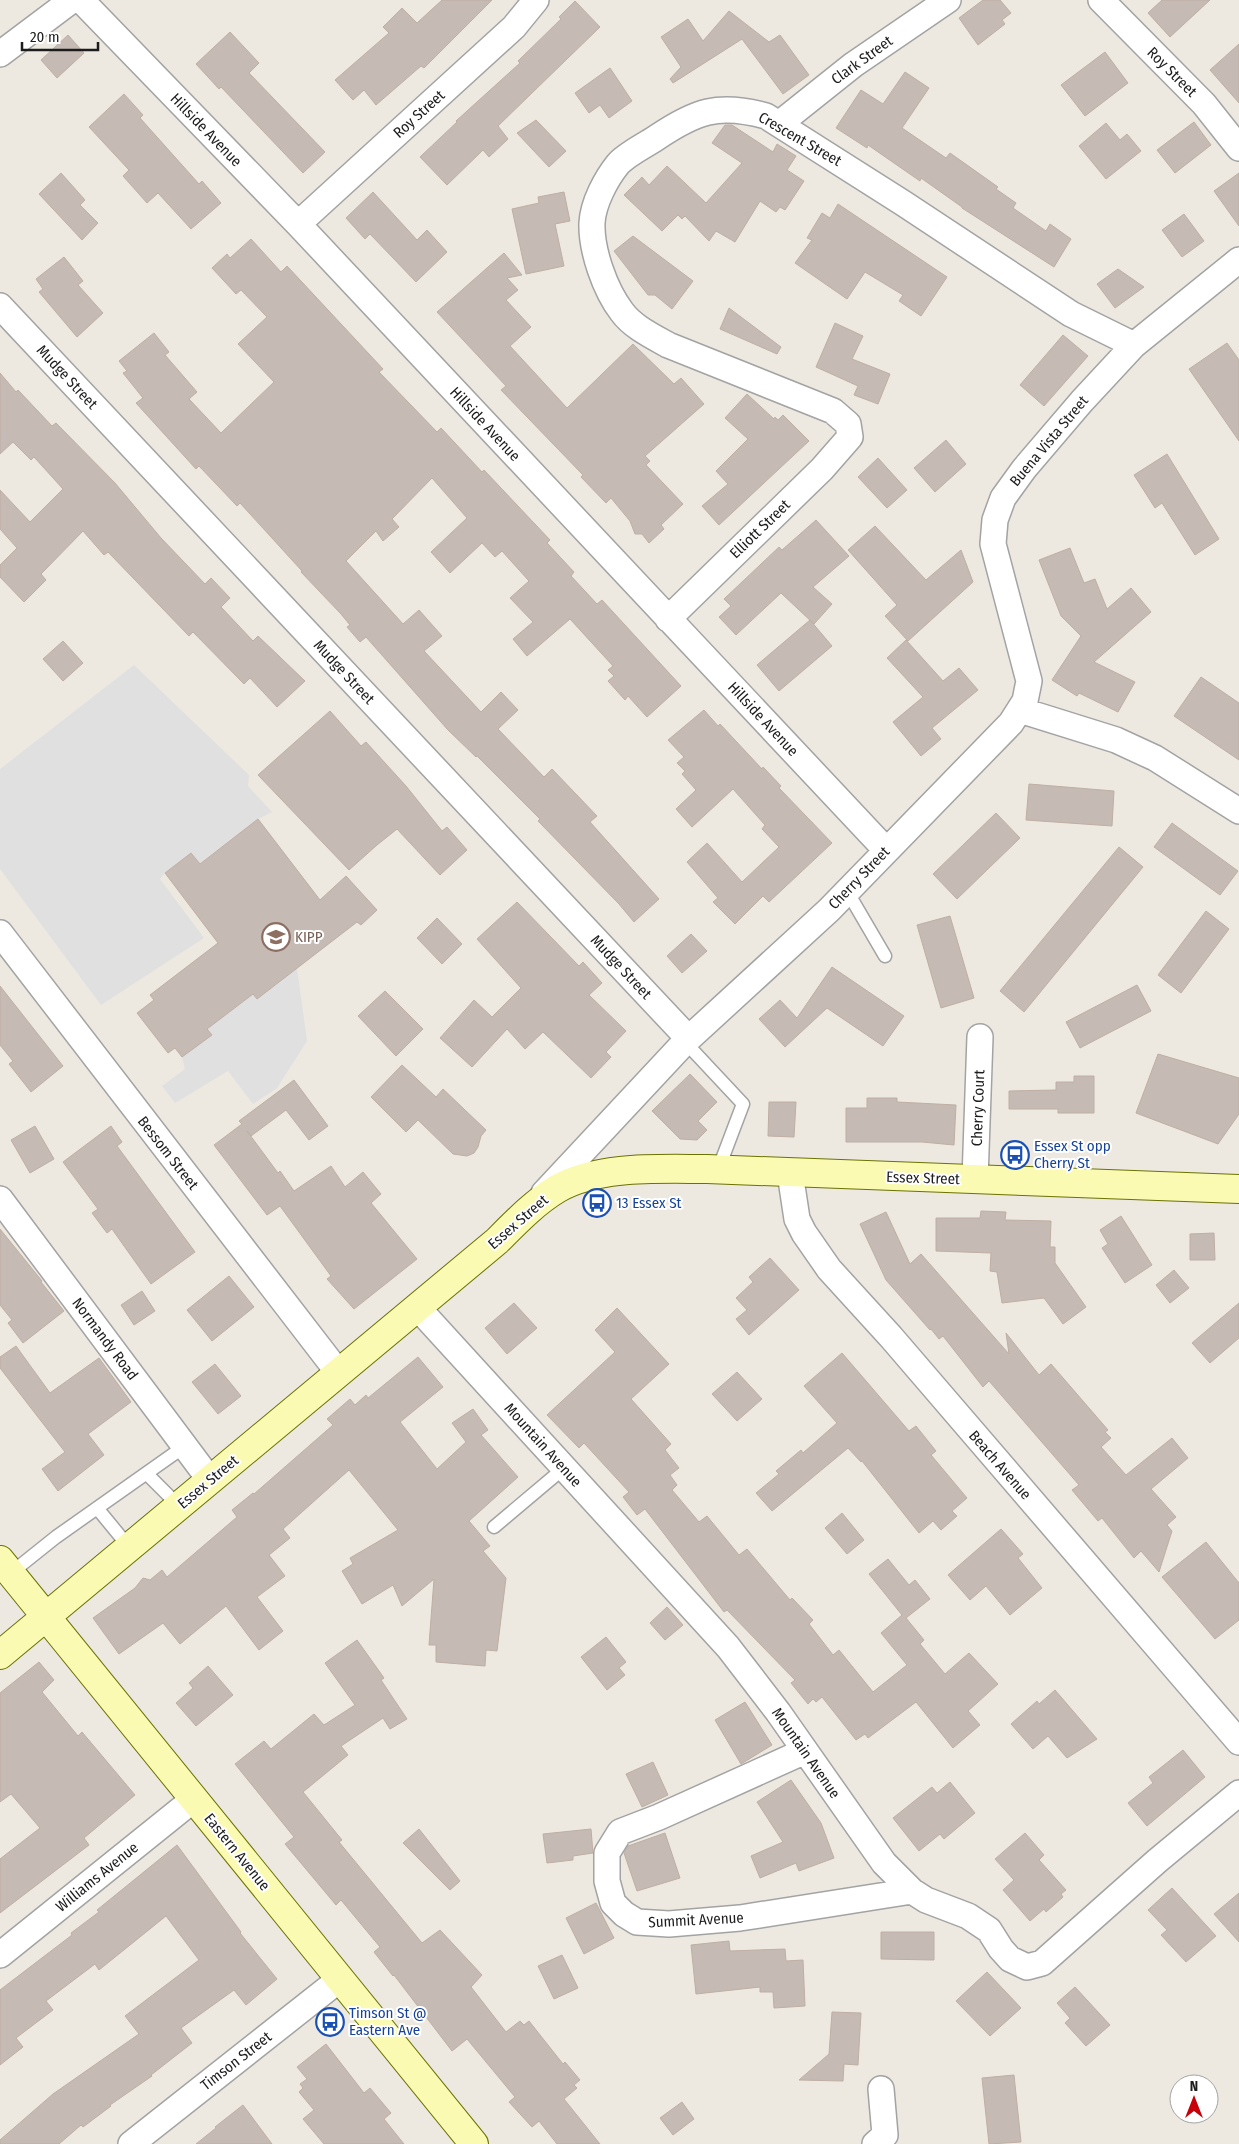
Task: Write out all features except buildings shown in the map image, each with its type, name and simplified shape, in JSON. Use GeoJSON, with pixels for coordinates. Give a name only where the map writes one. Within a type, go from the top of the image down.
{"type":"FeatureCollection","features":[{"type":"Feature","properties":{"kind":"main road","name":"Essex Street"},"geometry":{"type":"LineString","coordinates":[[0,1655],[418,1307],[496,1241],[523,1215],[559,1188],[584,1178],[646,1169],[718,1170],[1239,1189]]}},
{"type":"Feature","properties":{"kind":"main road","name":"Eastern Avenue"},"geometry":{"type":"LineString","coordinates":[[5,1566],[474,2144]]}},
{"type":"Feature","properties":{"kind":"street"},"geometry":{"type":"LineString","coordinates":[[0,54],[72,0]]}},
{"type":"Feature","properties":{"kind":"street","name":"Hillside Avenue"},"geometry":{"type":"LineString","coordinates":[[81,0],[298,224],[886,850]]}},
{"type":"Feature","properties":{"kind":"street","name":"Roy Street"},"geometry":{"type":"LineString","coordinates":[[298,224],[514,27],[536,0]]}},
{"type":"Feature","properties":{"kind":"street","name":"Clark Street"},"geometry":{"type":"LineString","coordinates":[[779,124],[853,65],[948,0]]}},
{"type":"Feature","properties":{"kind":"street","name":"Roy Street"},"geometry":{"type":"LineString","coordinates":[[1102,0],[1204,104],[1239,148]]}},
{"type":"Feature","properties":{"kind":"street","name":"Crescent Street"},"geometry":{"type":"LineString","coordinates":[[850,437],[848,424],[833,411],[668,345],[636,325],[622,312],[600,269],[592,222],[598,199],[609,177],[620,162],[692,116],[711,110],[745,110],[766,116],[1070,314],[1134,345]]}},
{"type":"Feature","properties":{"kind":"street","name":"Buena Vista Street"},"geometry":{"type":"LineString","coordinates":[[1020,710],[1025,702],[1029,681],[993,544],[995,520],[1003,498],[1024,469],[1082,400],[1134,345],[1239,260]]}},
{"type":"Feature","properties":{"kind":"street","name":"Mudge Street"},"geometry":{"type":"LineString","coordinates":[[0,306],[687,1040]]}},
{"type":"Feature","properties":{"kind":"street","name":"Elliott Street"},"geometry":{"type":"LineString","coordinates":[[668,619],[822,469],[850,437]]}},
{"type":"Feature","properties":{"kind":"street"},"geometry":{"type":"LineString","coordinates":[[1020,710],[1116,740],[1155,758],[1239,812]]}},
{"type":"Feature","properties":{"kind":"street","name":"Cherry Street"},"geometry":{"type":"LineString","coordinates":[[523,1215],[687,1040],[847,892],[1011,723],[1020,710]]}},
{"type":"Feature","properties":{"kind":"street","name":"Bessom Street"},"geometry":{"type":"LineString","coordinates":[[0,933],[338,1372]]}},
{"type":"Feature","properties":{"kind":"street","name":"Cherry Court"},"geometry":{"type":"LineString","coordinates":[[975,1179],[980,1037]]}},
{"type":"Feature","properties":{"kind":"street","name":"Beach Avenue"},"geometry":{"type":"LineString","coordinates":[[790,1173],[798,1219],[804,1233],[829,1269],[897,1344],[1239,1742]]}},
{"type":"Feature","properties":{"kind":"street","name":"Normandy Road"},"geometry":{"type":"LineString","coordinates":[[0,1199],[210,1480]]}},
{"type":"Feature","properties":{"kind":"street","name":"Mountain Avenue"},"geometry":{"type":"LineString","coordinates":[[418,1307],[728,1648],[805,1751],[884,1863],[912,1891],[926,1900],[968,1916],[989,1930],[1000,1949],[1010,1959],[1027,1968],[1042,1963],[1157,1861],[1239,1793]]}},
{"type":"Feature","properties":{"kind":"street","name":"Summit Avenue"},"geometry":{"type":"LineString","coordinates":[[805,1751],[659,1817],[620,1832],[606,1853],[606,1881],[613,1903],[636,1922],[669,1924],[740,1918],[912,1891]]}},
{"type":"Feature","properties":{"kind":"street","name":"Williams Avenue"},"geometry":{"type":"LineString","coordinates":[[0,1955],[194,1799]]}},
{"type":"Feature","properties":{"kind":"street","name":"Timson Street"},"geometry":{"type":"LineString","coordinates":[[131,2144],[340,1979]]}},
{"type":"Feature","properties":{"kind":"street"},"geometry":{"type":"LineString","coordinates":[[874,2144],[885,2135],[880,2089]]}},
{"type":"Feature","properties":{"kind":"lane"},"geometry":{"type":"LineString","coordinates":[[847,892],[885,956]]}},
{"type":"Feature","properties":{"kind":"lane"},"geometry":{"type":"LineString","coordinates":[[687,1040],[743,1104],[718,1170]]}},
{"type":"Feature","properties":{"kind":"lane"},"geometry":{"type":"LineString","coordinates":[[5,1566],[97,1508],[185,1446]]}},
{"type":"Feature","properties":{"kind":"lane"},"geometry":{"type":"LineString","coordinates":[[494,1527],[564,1468]]}},
{"type":"Feature","properties":{"kind":"lane"},"geometry":{"type":"LineString","coordinates":[[146,1474],[179,1506]]}},
{"type":"Feature","properties":{"kind":"lane"},"geometry":{"type":"LineString","coordinates":[[97,1508],[129,1547]]}},
{"type":"Feature","properties":{"kind":"shaded area"},"geometry":{"type":"Polygon","coordinates":[[[134,665],[249,775],[248,786],[272,812],[258,819],[200,864],[191,853],[165,873],[160,879],[204,938],[101,1005],[0,869],[0,769],[134,665]]]}},
{"type":"Feature","properties":{"kind":"shaded area"},"geometry":{"type":"Polygon","coordinates":[[[297,968],[307,1041],[277,1088],[253,1104],[228,1071],[175,1103],[162,1086],[185,1069],[182,1057],[212,1035],[207,1029],[253,994],[257,999],[297,968]]]}},
{"type":"Feature","properties":{"kind":"place","name":"KIPP"},"geometry":{"type":"Point","coordinates":[276,937]}},
{"type":"Feature","properties":{"kind":"place","name":"Essex St opp Cherry St"},"geometry":{"type":"Point","coordinates":[1015,1155]}},
{"type":"Feature","properties":{"kind":"place","name":"13 Essex St"},"geometry":{"type":"Point","coordinates":[597,1203]}},
{"type":"Feature","properties":{"kind":"place","name":"Timson St @ Eastern Ave"},"geometry":{"type":"Point","coordinates":[330,2022]}}]}
